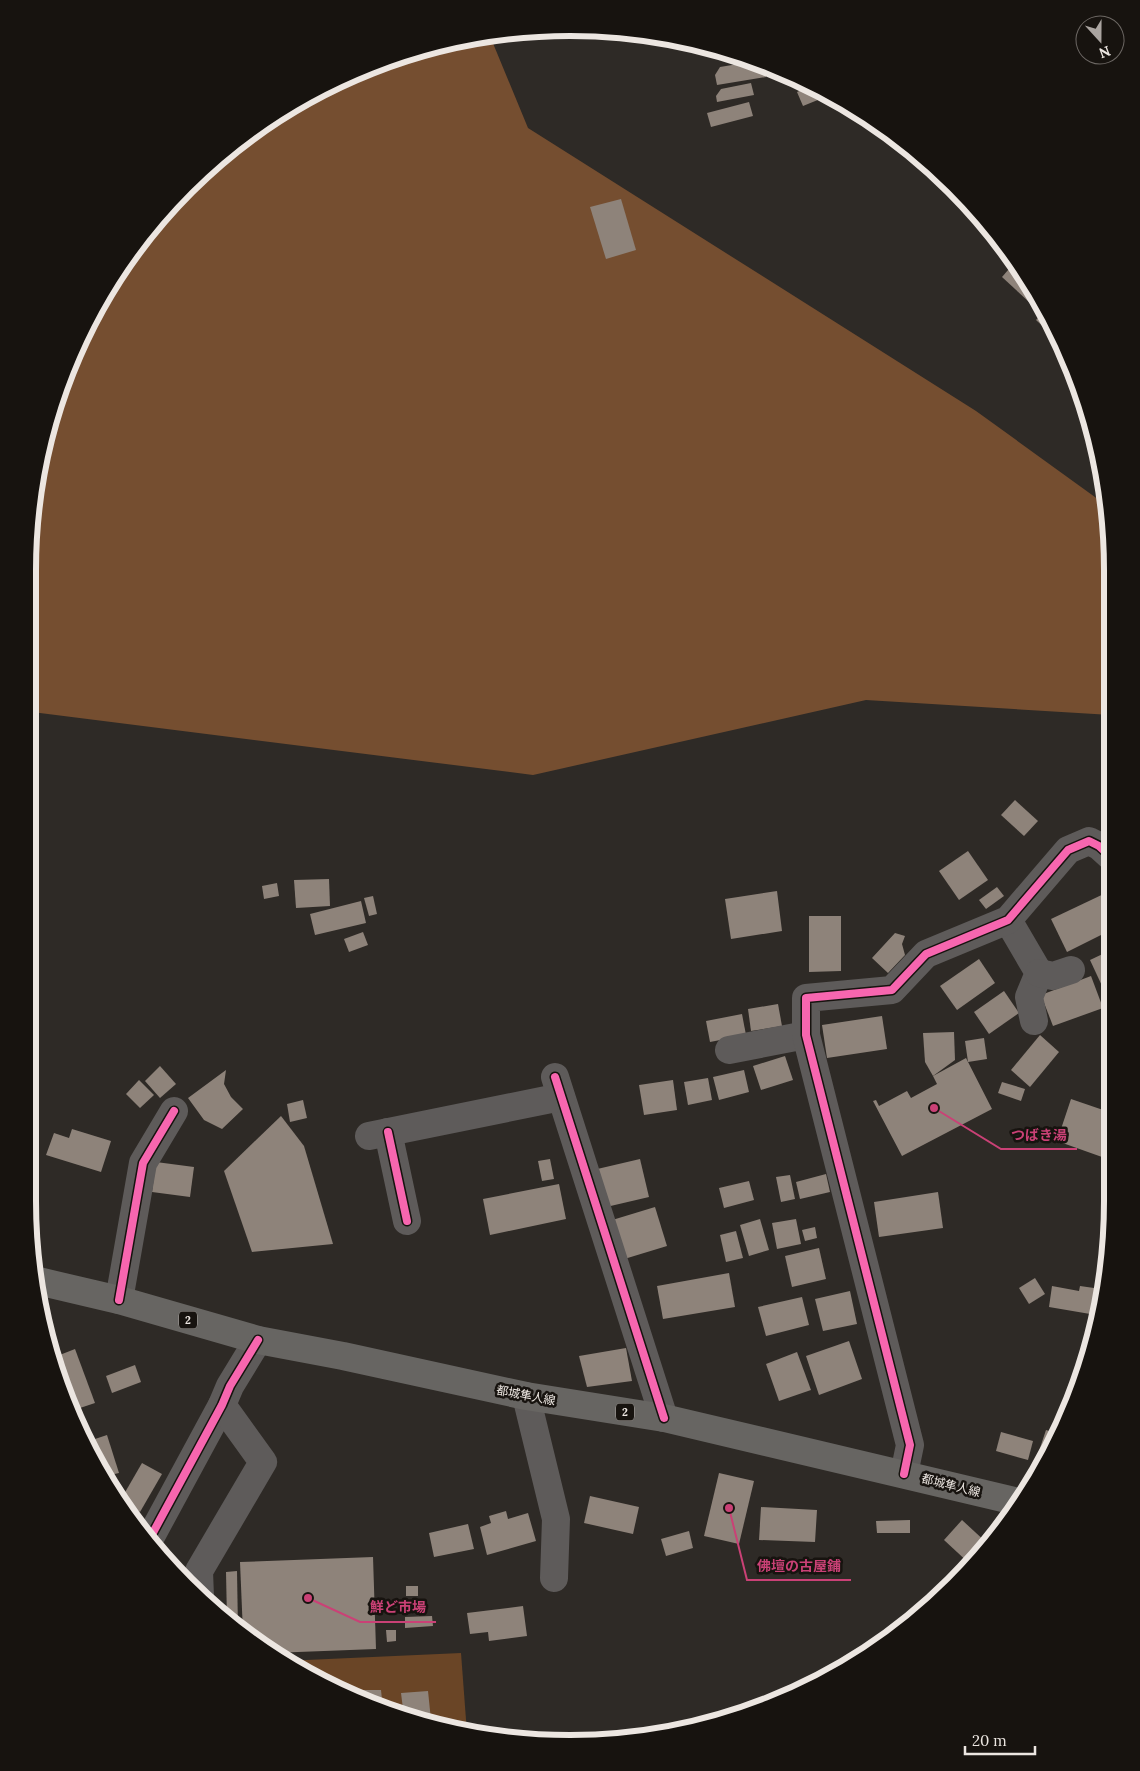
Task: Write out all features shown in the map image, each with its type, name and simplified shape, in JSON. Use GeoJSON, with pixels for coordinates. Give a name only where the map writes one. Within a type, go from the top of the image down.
{"type":"FeatureCollection","features":[{"type":"Feature","properties":{"kind":"main road","name":"都城隼人線"},"geometry":{"type":"LineString","coordinates":[[43,1282],[119,1300],[258,1340],[343,1356],[526,1396],[664,1418],[1012,1500]]}},
{"type":"Feature","properties":{"kind":"street"},"geometry":{"type":"LineString","coordinates":[[904,1474],[910,1445],[806,1034],[806,998],[892,990],[926,954],[1008,920],[1063,856],[1075,845],[1089,841],[1104,851]]}},
{"type":"Feature","properties":{"kind":"street"},"geometry":{"type":"LineString","coordinates":[[1008,920],[1039,973],[1053,976],[1071,970]]}},
{"type":"Feature","properties":{"kind":"street"},"geometry":{"type":"LineString","coordinates":[[1034,1020],[1029,997],[1039,973]]}},
{"type":"Feature","properties":{"kind":"street"},"geometry":{"type":"LineString","coordinates":[[729,1050],[806,1034]]}},
{"type":"Feature","properties":{"kind":"street"},"geometry":{"type":"LineString","coordinates":[[407,1221],[379,1134],[558,1087],[664,1418]]}},
{"type":"Feature","properties":{"kind":"street"},"geometry":{"type":"LineString","coordinates":[[119,1300],[143,1163],[174,1111]]}},
{"type":"Feature","properties":{"kind":"street"},"geometry":{"type":"LineString","coordinates":[[153,1533],[222,1405],[230,1386],[258,1340]]}},
{"type":"Feature","properties":{"kind":"street"},"geometry":{"type":"LineString","coordinates":[[526,1396],[556,1520],[554,1578]]}},
{"type":"Feature","properties":{"kind":"street"},"geometry":{"type":"LineString","coordinates":[[200,1584],[199,1571],[263,1462],[222,1405]]}},
{"type":"Feature","properties":{"kind":"shaded area"},"geometry":{"type":"Polygon","coordinates":[[[493,42],[528,128],[976,411],[1099,500],[1103,535],[1104,715],[866,700],[533,775],[36,713],[37,535],[47,466],[54,432],[77,366],[91,334],[126,273],[169,218],[193,193],[218,169],[273,126],[334,91],[366,77],[432,54],[493,42]]]}},
{"type":"Feature","properties":{"kind":"shaded area"},"geometry":{"type":"Polygon","coordinates":[[[461,1653],[466,1724],[432,1717],[366,1694],[334,1680],[299,1660],[461,1653]]]}},
{"type":"Feature","properties":{"kind":"building"},"geometry":{"type":"Polygon","coordinates":[[[739,64],[766,74],[766,77],[717,85],[715,75],[720,67],[739,64]]]}},
{"type":"Feature","properties":{"kind":"building"},"geometry":{"type":"Polygon","coordinates":[[[751,83],[754,95],[717,102],[716,96],[721,89],[751,83]]]}},
{"type":"Feature","properties":{"kind":"building"},"geometry":{"type":"Polygon","coordinates":[[[802,89],[820,99],[803,106],[797,92],[802,89]]]}},
{"type":"Feature","properties":{"kind":"building"},"geometry":{"type":"Polygon","coordinates":[[[749,102],[753,116],[711,127],[707,113],[749,102]]]}},
{"type":"Feature","properties":{"kind":"building"},"geometry":{"type":"Polygon","coordinates":[[[621,199],[636,250],[606,259],[590,207],[621,199]]]}},
{"type":"Feature","properties":{"kind":"building"},"geometry":{"type":"Polygon","coordinates":[[[1010,268],[1030,300],[1029,302],[1002,277],[1010,268]]]}},
{"type":"Feature","properties":{"kind":"building"},"geometry":{"type":"Polygon","coordinates":[[[1039,317],[1047,330],[1036,320],[1039,317]]]}},
{"type":"Feature","properties":{"kind":"building"},"geometry":{"type":"Polygon","coordinates":[[[1015,800],[1038,821],[1024,836],[1001,815],[1015,800]]]}},
{"type":"Feature","properties":{"kind":"building"},"geometry":{"type":"Polygon","coordinates":[[[968,851],[988,880],[959,900],[939,871],[968,851]]]}},
{"type":"Feature","properties":{"kind":"building"},"geometry":{"type":"Polygon","coordinates":[[[329,879],[330,906],[296,908],[294,880],[329,879]]]}},
{"type":"Feature","properties":{"kind":"building"},"geometry":{"type":"Polygon","coordinates":[[[277,883],[279,896],[264,899],[262,886],[277,883]]]}},
{"type":"Feature","properties":{"kind":"building"},"geometry":{"type":"Polygon","coordinates":[[[997,887],[1004,896],[986,909],[979,900],[997,887]]]}},
{"type":"Feature","properties":{"kind":"building"},"geometry":{"type":"Polygon","coordinates":[[[777,891],[782,931],[731,939],[725,899],[777,891]]]}},
{"type":"Feature","properties":{"kind":"building"},"geometry":{"type":"Polygon","coordinates":[[[1104,894],[1104,934],[1067,952],[1051,919],[1104,894]]]}},
{"type":"Feature","properties":{"kind":"building"},"geometry":{"type":"Polygon","coordinates":[[[373,896],[377,914],[369,916],[364,898],[373,896]]]}},
{"type":"Feature","properties":{"kind":"building"},"geometry":{"type":"Polygon","coordinates":[[[361,901],[366,923],[315,935],[310,914],[361,901]]]}},
{"type":"Feature","properties":{"kind":"building"},"geometry":{"type":"Polygon","coordinates":[[[809,916],[841,916],[841,971],[809,972],[809,916]]]}},
{"type":"Feature","properties":{"kind":"building"},"geometry":{"type":"Polygon","coordinates":[[[363,932],[368,945],[349,952],[344,939],[363,932]]]}},
{"type":"Feature","properties":{"kind":"building"},"geometry":{"type":"Polygon","coordinates":[[[895,933],[905,936],[902,944],[905,955],[888,973],[872,958],[895,933]]]}},
{"type":"Feature","properties":{"kind":"building"},"geometry":{"type":"Polygon","coordinates":[[[1104,953],[1103,988],[1090,960],[1104,953]]]}},
{"type":"Feature","properties":{"kind":"building"},"geometry":{"type":"Polygon","coordinates":[[[979,959],[995,983],[957,1010],[940,986],[979,959]]]}},
{"type":"Feature","properties":{"kind":"building"},"geometry":{"type":"Polygon","coordinates":[[[1091,976],[1103,1008],[1053,1026],[1041,995],[1091,976]]]}},
{"type":"Feature","properties":{"kind":"building"},"geometry":{"type":"Polygon","coordinates":[[[1004,991],[1019,1013],[989,1034],[974,1012],[1004,991]]]}},
{"type":"Feature","properties":{"kind":"building"},"geometry":{"type":"Polygon","coordinates":[[[778,1004],[782,1026],[751,1031],[748,1009],[778,1004]]]}},
{"type":"Feature","properties":{"kind":"building"},"geometry":{"type":"Polygon","coordinates":[[[742,1014],[746,1035],[710,1042],[706,1021],[742,1014]]]}},
{"type":"Feature","properties":{"kind":"building"},"geometry":{"type":"Polygon","coordinates":[[[882,1016],[887,1049],[827,1058],[822,1025],[882,1016]]]}},
{"type":"Feature","properties":{"kind":"building"},"geometry":{"type":"Polygon","coordinates":[[[954,1032],[955,1060],[933,1076],[925,1062],[923,1033],[954,1032]]]}},
{"type":"Feature","properties":{"kind":"building"},"geometry":{"type":"Polygon","coordinates":[[[1040,1035],[1059,1052],[1030,1087],[1011,1070],[1040,1035]]]}},
{"type":"Feature","properties":{"kind":"building"},"geometry":{"type":"Polygon","coordinates":[[[984,1038],[987,1059],[968,1062],[965,1041],[984,1038]]]}},
{"type":"Feature","properties":{"kind":"building"},"geometry":{"type":"Polygon","coordinates":[[[785,1056],[793,1080],[761,1090],[753,1066],[785,1056]]]}},
{"type":"Feature","properties":{"kind":"building"},"geometry":{"type":"Polygon","coordinates":[[[966,1058],[992,1109],[902,1156],[873,1101],[876,1100],[879,1106],[907,1091],[911,1098],[937,1084],[933,1076],[966,1058]]]}},
{"type":"Feature","properties":{"kind":"building"},"geometry":{"type":"Polygon","coordinates":[[[160,1066],[176,1084],[160,1098],[145,1081],[160,1066]]]}},
{"type":"Feature","properties":{"kind":"building"},"geometry":{"type":"Polygon","coordinates":[[[226,1070],[224,1084],[231,1097],[243,1109],[222,1129],[204,1120],[188,1098],[226,1070]]]}},
{"type":"Feature","properties":{"kind":"building"},"geometry":{"type":"Polygon","coordinates":[[[744,1070],[749,1092],[719,1100],[713,1077],[744,1070]]]}},
{"type":"Feature","properties":{"kind":"building"},"geometry":{"type":"Polygon","coordinates":[[[708,1078],[712,1100],[688,1105],[684,1082],[708,1078]]]}},
{"type":"Feature","properties":{"kind":"building"},"geometry":{"type":"Polygon","coordinates":[[[139,1080],[154,1095],[140,1108],[126,1094],[139,1080]]]}},
{"type":"Feature","properties":{"kind":"building"},"geometry":{"type":"Polygon","coordinates":[[[673,1080],[677,1110],[644,1115],[639,1085],[673,1080]]]}},
{"type":"Feature","properties":{"kind":"building"},"geometry":{"type":"Polygon","coordinates":[[[1002,1082],[1025,1089],[1021,1101],[998,1093],[1002,1082]]]}},
{"type":"Feature","properties":{"kind":"building"},"geometry":{"type":"Polygon","coordinates":[[[1071,1099],[1104,1110],[1104,1152],[1102,1157],[1057,1141],[1071,1099]]]}},
{"type":"Feature","properties":{"kind":"building"},"geometry":{"type":"Polygon","coordinates":[[[303,1100],[307,1118],[290,1122],[287,1104],[303,1100]]]}},
{"type":"Feature","properties":{"kind":"building"},"geometry":{"type":"Polygon","coordinates":[[[281,1116],[304,1146],[333,1244],[252,1252],[224,1171],[281,1116]]]}},
{"type":"Feature","properties":{"kind":"building"},"geometry":{"type":"Polygon","coordinates":[[[72,1129],[111,1141],[101,1172],[46,1155],[54,1133],[69,1138],[72,1129]]]}},
{"type":"Feature","properties":{"kind":"building"},"geometry":{"type":"Polygon","coordinates":[[[550,1159],[554,1179],[542,1181],[538,1161],[550,1159]]]}},
{"type":"Feature","properties":{"kind":"building"},"geometry":{"type":"Polygon","coordinates":[[[640,1159],[649,1197],[602,1208],[593,1170],[640,1159]]]}},
{"type":"Feature","properties":{"kind":"building"},"geometry":{"type":"Polygon","coordinates":[[[156,1162],[194,1167],[190,1197],[152,1192],[156,1162]]]}},
{"type":"Feature","properties":{"kind":"building"},"geometry":{"type":"Polygon","coordinates":[[[826,1174],[830,1192],[800,1199],[796,1182],[826,1174]]]}},
{"type":"Feature","properties":{"kind":"building"},"geometry":{"type":"Polygon","coordinates":[[[790,1175],[795,1199],[781,1202],[776,1177],[790,1175]]]}},
{"type":"Feature","properties":{"kind":"building"},"geometry":{"type":"Polygon","coordinates":[[[749,1181],[754,1200],[724,1208],[719,1188],[749,1181]]]}},
{"type":"Feature","properties":{"kind":"building"},"geometry":{"type":"Polygon","coordinates":[[[559,1184],[566,1219],[490,1235],[483,1199],[559,1184]]]}},
{"type":"Feature","properties":{"kind":"building"},"geometry":{"type":"Polygon","coordinates":[[[938,1192],[943,1228],[879,1237],[874,1202],[938,1192]]]}},
{"type":"Feature","properties":{"kind":"building"},"geometry":{"type":"Polygon","coordinates":[[[655,1207],[667,1246],[621,1260],[609,1221],[655,1207]]]}},
{"type":"Feature","properties":{"kind":"building"},"geometry":{"type":"Polygon","coordinates":[[[760,1219],[769,1250],[749,1256],[740,1225],[760,1219]]]}},
{"type":"Feature","properties":{"kind":"building"},"geometry":{"type":"Polygon","coordinates":[[[796,1219],[801,1244],[777,1249],[772,1223],[796,1219]]]}},
{"type":"Feature","properties":{"kind":"building"},"geometry":{"type":"Polygon","coordinates":[[[815,1227],[817,1238],[805,1241],[802,1230],[815,1227]]]}},
{"type":"Feature","properties":{"kind":"building"},"geometry":{"type":"Polygon","coordinates":[[[736,1231],[743,1258],[726,1262],[720,1235],[736,1231]]]}},
{"type":"Feature","properties":{"kind":"building"},"geometry":{"type":"Polygon","coordinates":[[[819,1248],[826,1279],[792,1287],[785,1256],[819,1248]]]}},
{"type":"Feature","properties":{"kind":"building"},"geometry":{"type":"Polygon","coordinates":[[[729,1273],[735,1307],[663,1319],[657,1286],[729,1273]]]}},
{"type":"Feature","properties":{"kind":"building"},"geometry":{"type":"Polygon","coordinates":[[[1035,1278],[1045,1294],[1029,1304],[1019,1288],[1035,1278]]]}},
{"type":"Feature","properties":{"kind":"building"},"geometry":{"type":"Polygon","coordinates":[[[1052,1286],[1079,1291],[1080,1286],[1096,1288],[1091,1314],[1049,1307],[1052,1286]]]}},
{"type":"Feature","properties":{"kind":"building"},"geometry":{"type":"Polygon","coordinates":[[[850,1291],[857,1324],[823,1331],[815,1299],[850,1291]]]}},
{"type":"Feature","properties":{"kind":"building"},"geometry":{"type":"Polygon","coordinates":[[[802,1297],[809,1325],[766,1336],[758,1307],[802,1297]]]}},
{"type":"Feature","properties":{"kind":"building"},"geometry":{"type":"Polygon","coordinates":[[[849,1341],[862,1379],[819,1395],[806,1356],[849,1341]]]}},
{"type":"Feature","properties":{"kind":"building"},"geometry":{"type":"Polygon","coordinates":[[[626,1348],[632,1381],[587,1387],[579,1356],[626,1348]]]}},
{"type":"Feature","properties":{"kind":"building"},"geometry":{"type":"Polygon","coordinates":[[[75,1349],[95,1403],[79,1408],[59,1355],[75,1349]]]}},
{"type":"Feature","properties":{"kind":"building"},"geometry":{"type":"Polygon","coordinates":[[[797,1352],[811,1390],[779,1401],[766,1364],[797,1352]]]}},
{"type":"Feature","properties":{"kind":"building"},"geometry":{"type":"Polygon","coordinates":[[[135,1365],[141,1382],[112,1393],[106,1376],[135,1365]]]}},
{"type":"Feature","properties":{"kind":"building"},"geometry":{"type":"Polygon","coordinates":[[[1046,1430],[1051,1432],[1049,1437],[1035,1462],[1046,1430]]]}},
{"type":"Feature","properties":{"kind":"building"},"geometry":{"type":"Polygon","coordinates":[[[1001,1432],[1033,1441],[1028,1460],[996,1451],[1001,1432]]]}},
{"type":"Feature","properties":{"kind":"building"},"geometry":{"type":"Polygon","coordinates":[[[107,1435],[119,1473],[112,1475],[93,1440],[107,1435]]]}},
{"type":"Feature","properties":{"kind":"building"},"geometry":{"type":"Polygon","coordinates":[[[142,1463],[162,1474],[140,1512],[134,1509],[124,1494],[142,1463]]]}},
{"type":"Feature","properties":{"kind":"building"},"geometry":{"type":"Polygon","coordinates":[[[719,1473],[754,1481],[739,1544],[704,1536],[719,1473]]]}},
{"type":"Feature","properties":{"kind":"building"},"geometry":{"type":"Polygon","coordinates":[[[590,1496],[639,1507],[633,1534],[584,1523],[590,1496]]]}},
{"type":"Feature","properties":{"kind":"building"},"geometry":{"type":"Polygon","coordinates":[[[761,1507],[817,1510],[815,1542],[759,1540],[761,1507]]]}},
{"type":"Feature","properties":{"kind":"building"},"geometry":{"type":"Polygon","coordinates":[[[506,1511],[508,1519],[528,1513],[536,1541],[487,1555],[480,1527],[491,1523],[489,1516],[506,1511]]]}},
{"type":"Feature","properties":{"kind":"building"},"geometry":{"type":"Polygon","coordinates":[[[910,1520],[910,1533],[877,1533],[876,1521],[910,1520]]]}},
{"type":"Feature","properties":{"kind":"building"},"geometry":{"type":"Polygon","coordinates":[[[962,1520],[982,1539],[965,1559],[944,1540],[962,1520]]]}},
{"type":"Feature","properties":{"kind":"building"},"geometry":{"type":"Polygon","coordinates":[[[468,1524],[474,1549],[434,1557],[429,1533],[468,1524]]]}},
{"type":"Feature","properties":{"kind":"building"},"geometry":{"type":"Polygon","coordinates":[[[689,1531],[693,1548],[666,1556],[661,1539],[689,1531]]]}},
{"type":"Feature","properties":{"kind":"building"},"geometry":{"type":"Polygon","coordinates":[[[373,1557],[376,1649],[285,1652],[273,1645],[243,1622],[240,1562],[373,1557]]]}},
{"type":"Feature","properties":{"kind":"building"},"geometry":{"type":"Polygon","coordinates":[[[237,1571],[238,1618],[227,1609],[226,1572],[237,1571]]]}},
{"type":"Feature","properties":{"kind":"building"},"geometry":{"type":"Polygon","coordinates":[[[406,1586],[418,1586],[418,1596],[406,1596],[406,1586]]]}},
{"type":"Feature","properties":{"kind":"building"},"geometry":{"type":"Polygon","coordinates":[[[523,1606],[527,1636],[489,1641],[488,1632],[470,1634],[467,1613],[523,1606]]]}},
{"type":"Feature","properties":{"kind":"building"},"geometry":{"type":"Polygon","coordinates":[[[432,1616],[433,1626],[405,1628],[405,1617],[432,1616]]]}},
{"type":"Feature","properties":{"kind":"building"},"geometry":{"type":"Polygon","coordinates":[[[386,1630],[396,1630],[396,1641],[387,1642],[386,1630]]]}},
{"type":"Feature","properties":{"kind":"building"},"geometry":{"type":"Polygon","coordinates":[[[357,1690],[381,1690],[382,1700],[357,1690]]]}},
{"type":"Feature","properties":{"kind":"building"},"geometry":{"type":"Polygon","coordinates":[[[428,1691],[431,1717],[403,1708],[401,1693],[428,1691]]]}},
{"type":"Feature","properties":{"kind":"cycle path"},"geometry":{"type":"LineString","coordinates":[[904,1474],[910,1445],[806,1035],[806,998],[892,990],[926,954],[1008,920],[1068,850],[1089,841],[1104,851]]}},
{"type":"Feature","properties":{"kind":"cycle path"},"geometry":{"type":"LineString","coordinates":[[555,1077],[664,1418]]}},
{"type":"Feature","properties":{"kind":"cycle path"},"geometry":{"type":"LineString","coordinates":[[119,1300],[143,1163],[174,1111]]}},
{"type":"Feature","properties":{"kind":"cycle path"},"geometry":{"type":"LineString","coordinates":[[388,1132],[407,1221]]}},
{"type":"Feature","properties":{"kind":"cycle path"},"geometry":{"type":"LineString","coordinates":[[153,1533],[222,1405],[230,1386],[258,1340]]}},
{"type":"Feature","properties":{"kind":"place","name":"つばき湯"},"geometry":{"type":"Point","coordinates":[934,1108]}},
{"type":"Feature","properties":{"kind":"place","name":"佛壇の古屋鋪"},"geometry":{"type":"Point","coordinates":[729,1508]}},
{"type":"Feature","properties":{"kind":"place","name":"鮮ど市場"},"geometry":{"type":"Point","coordinates":[308,1598]}}]}
